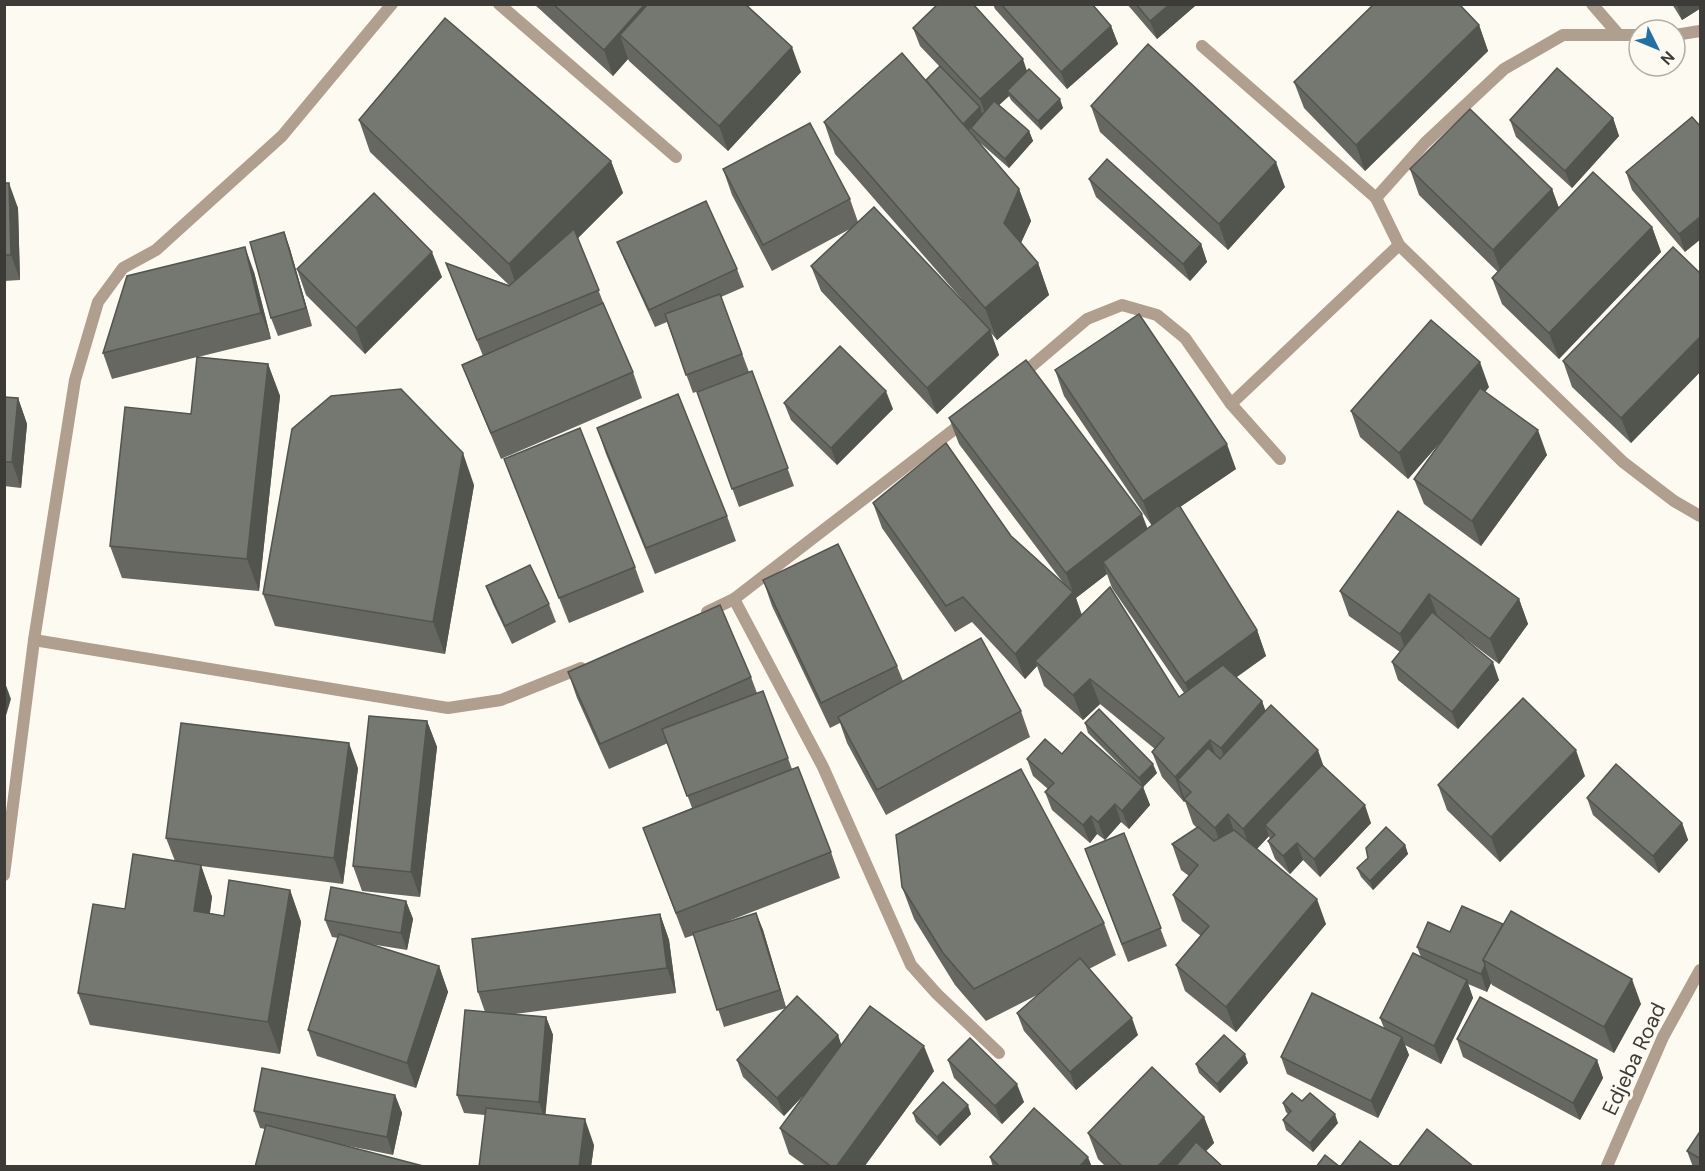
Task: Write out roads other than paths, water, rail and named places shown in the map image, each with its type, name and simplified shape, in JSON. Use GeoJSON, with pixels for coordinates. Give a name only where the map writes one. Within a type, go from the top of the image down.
{"type":"FeatureCollection","features":[{"type":"Feature","properties":{"kind":"street"},"geometry":{"type":"LineString","coordinates":[[4,875],[34,640],[75,380],[98,302],[123,268],[156,250],[282,136],[392,4]]}},
{"type":"Feature","properties":{"kind":"street"},"geometry":{"type":"LineString","coordinates":[[499,4],[676,157]]}},
{"type":"Feature","properties":{"kind":"street"},"geometry":{"type":"LineString","coordinates":[[1592,4],[1619,35]]}},
{"type":"Feature","properties":{"kind":"street"},"geometry":{"type":"LineString","coordinates":[[1376,198],[1425,143],[1504,69],[1563,35],[1627,35]]}},
{"type":"Feature","properties":{"kind":"street"},"geometry":{"type":"LineString","coordinates":[[1202,46],[1376,198],[1399,245],[1623,462],[1674,501],[1701,516]]}},
{"type":"Feature","properties":{"kind":"street"},"geometry":{"type":"LineString","coordinates":[[1231,404],[1399,245]]}},
{"type":"Feature","properties":{"kind":"street"},"geometry":{"type":"LineString","coordinates":[[1015,381],[1087,319],[1122,305],[1157,315],[1185,338],[1231,404],[1280,459]]}},
{"type":"Feature","properties":{"kind":"street"},"geometry":{"type":"LineString","coordinates":[[694,618],[734,599],[979,411]]}},
{"type":"Feature","properties":{"kind":"street"},"geometry":{"type":"LineString","coordinates":[[734,599],[823,767],[911,964],[937,994],[999,1053]]}},
{"type":"Feature","properties":{"kind":"street"},"geometry":{"type":"LineString","coordinates":[[34,640],[448,708],[501,700],[590,664]]}},
{"type":"Feature","properties":{"kind":"street","name":"Edjeba Road"},"geometry":{"type":"LineString","coordinates":[[1607,1167],[1663,1037],[1701,970]]}}]}
